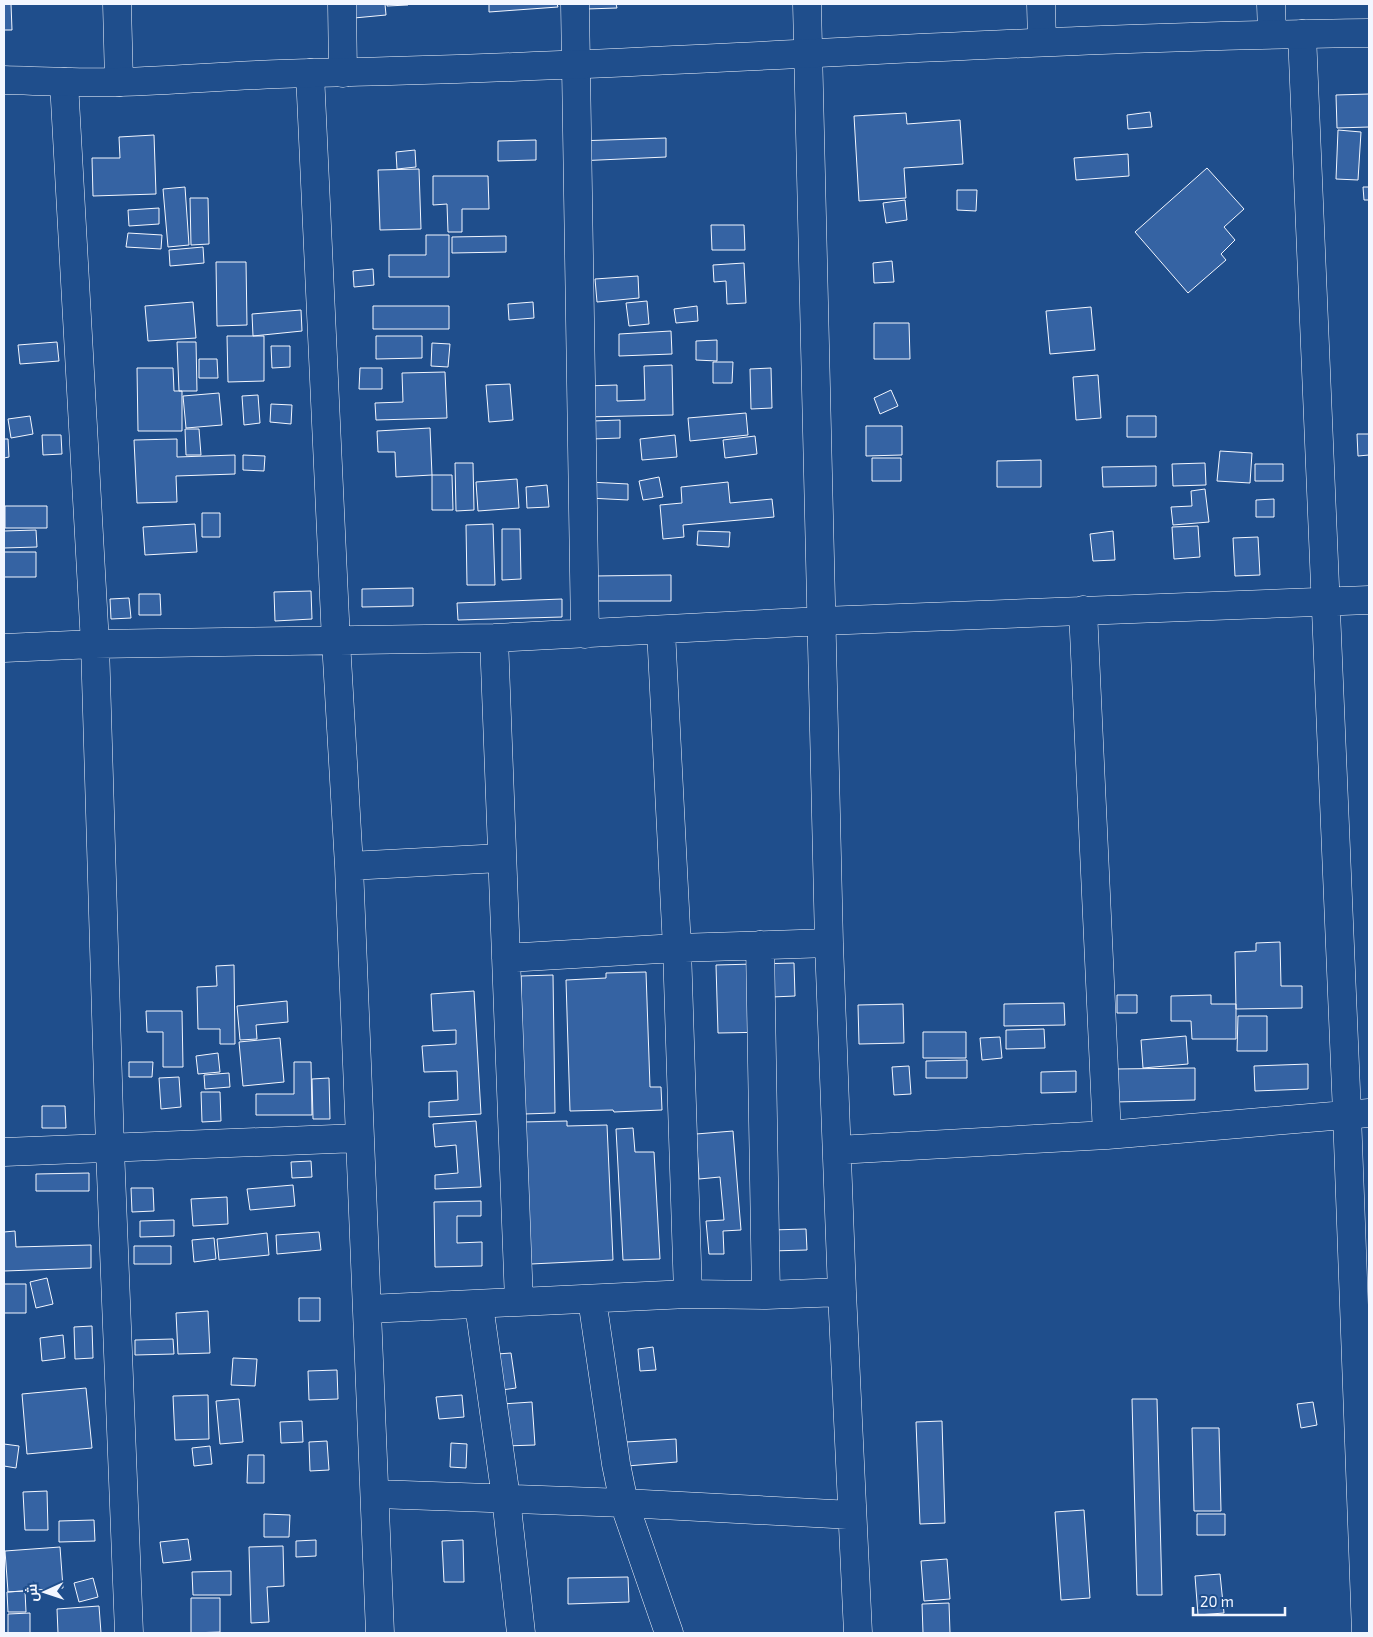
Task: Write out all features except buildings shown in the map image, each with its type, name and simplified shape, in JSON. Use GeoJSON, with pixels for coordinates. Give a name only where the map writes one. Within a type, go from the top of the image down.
{"type":"FeatureCollection","features":[{"type":"Feature","properties":{"kind":"street"},"geometry":{"type":"LineString","coordinates":[[117,4],[119,82]]}},
{"type":"Feature","properties":{"kind":"street"},"geometry":{"type":"LineString","coordinates":[[342,4],[343,73]]}},
{"type":"Feature","properties":{"kind":"street"},"geometry":{"type":"LineString","coordinates":[[575,4],[585,634]]}},
{"type":"Feature","properties":{"kind":"street"},"geometry":{"type":"LineString","coordinates":[[807,4],[829,943],[842,1292],[858,1633]]}},
{"type":"Feature","properties":{"kind":"street"},"geometry":{"type":"LineString","coordinates":[[1041,4],[1042,42]]}},
{"type":"Feature","properties":{"kind":"street"},"geometry":{"type":"LineString","coordinates":[[1271,4],[1272,34]]}},
{"type":"Feature","properties":{"kind":"street"},"geometry":{"type":"LineString","coordinates":[[4,80],[119,82],[576,64],[1042,42],[1272,34],[1369,33]]}},
{"type":"Feature","properties":{"kind":"street"},"geometry":{"type":"LineString","coordinates":[[1302,34],[1326,601],[1358,1114],[1367,1629]]}},
{"type":"Feature","properties":{"kind":"street"},"geometry":{"type":"LineString","coordinates":[[310,73],[336,641],[349,866],[359,1138],[376,1494],[380,1633]]}},
{"type":"Feature","properties":{"kind":"street"},"geometry":{"type":"LineString","coordinates":[[64,82],[95,644],[110,1148],[129,1633]]}},
{"type":"Feature","properties":{"kind":"street"},"geometry":{"type":"LineString","coordinates":[[4,648],[95,644],[494,638],[822,621],[1369,600]]}},
{"type":"Feature","properties":{"kind":"street"},"geometry":{"type":"LineString","coordinates":[[1083,610],[1107,1135]]}},
{"type":"Feature","properties":{"kind":"street"},"geometry":{"type":"LineString","coordinates":[[662,630],[677,948],[688,1294]]}},
{"type":"Feature","properties":{"kind":"street"},"geometry":{"type":"LineString","coordinates":[[494,638],[518,1302]]}},
{"type":"Feature","properties":{"kind":"street"},"geometry":{"type":"LineString","coordinates":[[349,866],[501,858]]}},
{"type":"Feature","properties":{"kind":"street"},"geometry":{"type":"LineString","coordinates":[[506,958],[677,948],[829,943]]}},
{"type":"Feature","properties":{"kind":"street"},"geometry":{"type":"LineString","coordinates":[[760,945],[766,1295]]}},
{"type":"Feature","properties":{"kind":"street"},"geometry":{"type":"LineString","coordinates":[[837,1150],[1107,1135],[1358,1114]]}},
{"type":"Feature","properties":{"kind":"street"},"geometry":{"type":"LineString","coordinates":[[4,1152],[359,1138]]}},
{"type":"Feature","properties":{"kind":"street"},"geometry":{"type":"LineString","coordinates":[[368,1310],[688,1294],[766,1295],[842,1292]]}},
{"type":"Feature","properties":{"kind":"street"},"geometry":{"type":"LineString","coordinates":[[592,1299],[616,1464],[624,1503],[669,1633]]}},
{"type":"Feature","properties":{"kind":"street"},"geometry":{"type":"LineString","coordinates":[[479,1305],[506,1498],[521,1633]]}},
{"type":"Feature","properties":{"kind":"street"},"geometry":{"type":"LineString","coordinates":[[376,1494],[624,1503],[852,1515]]}}]}
